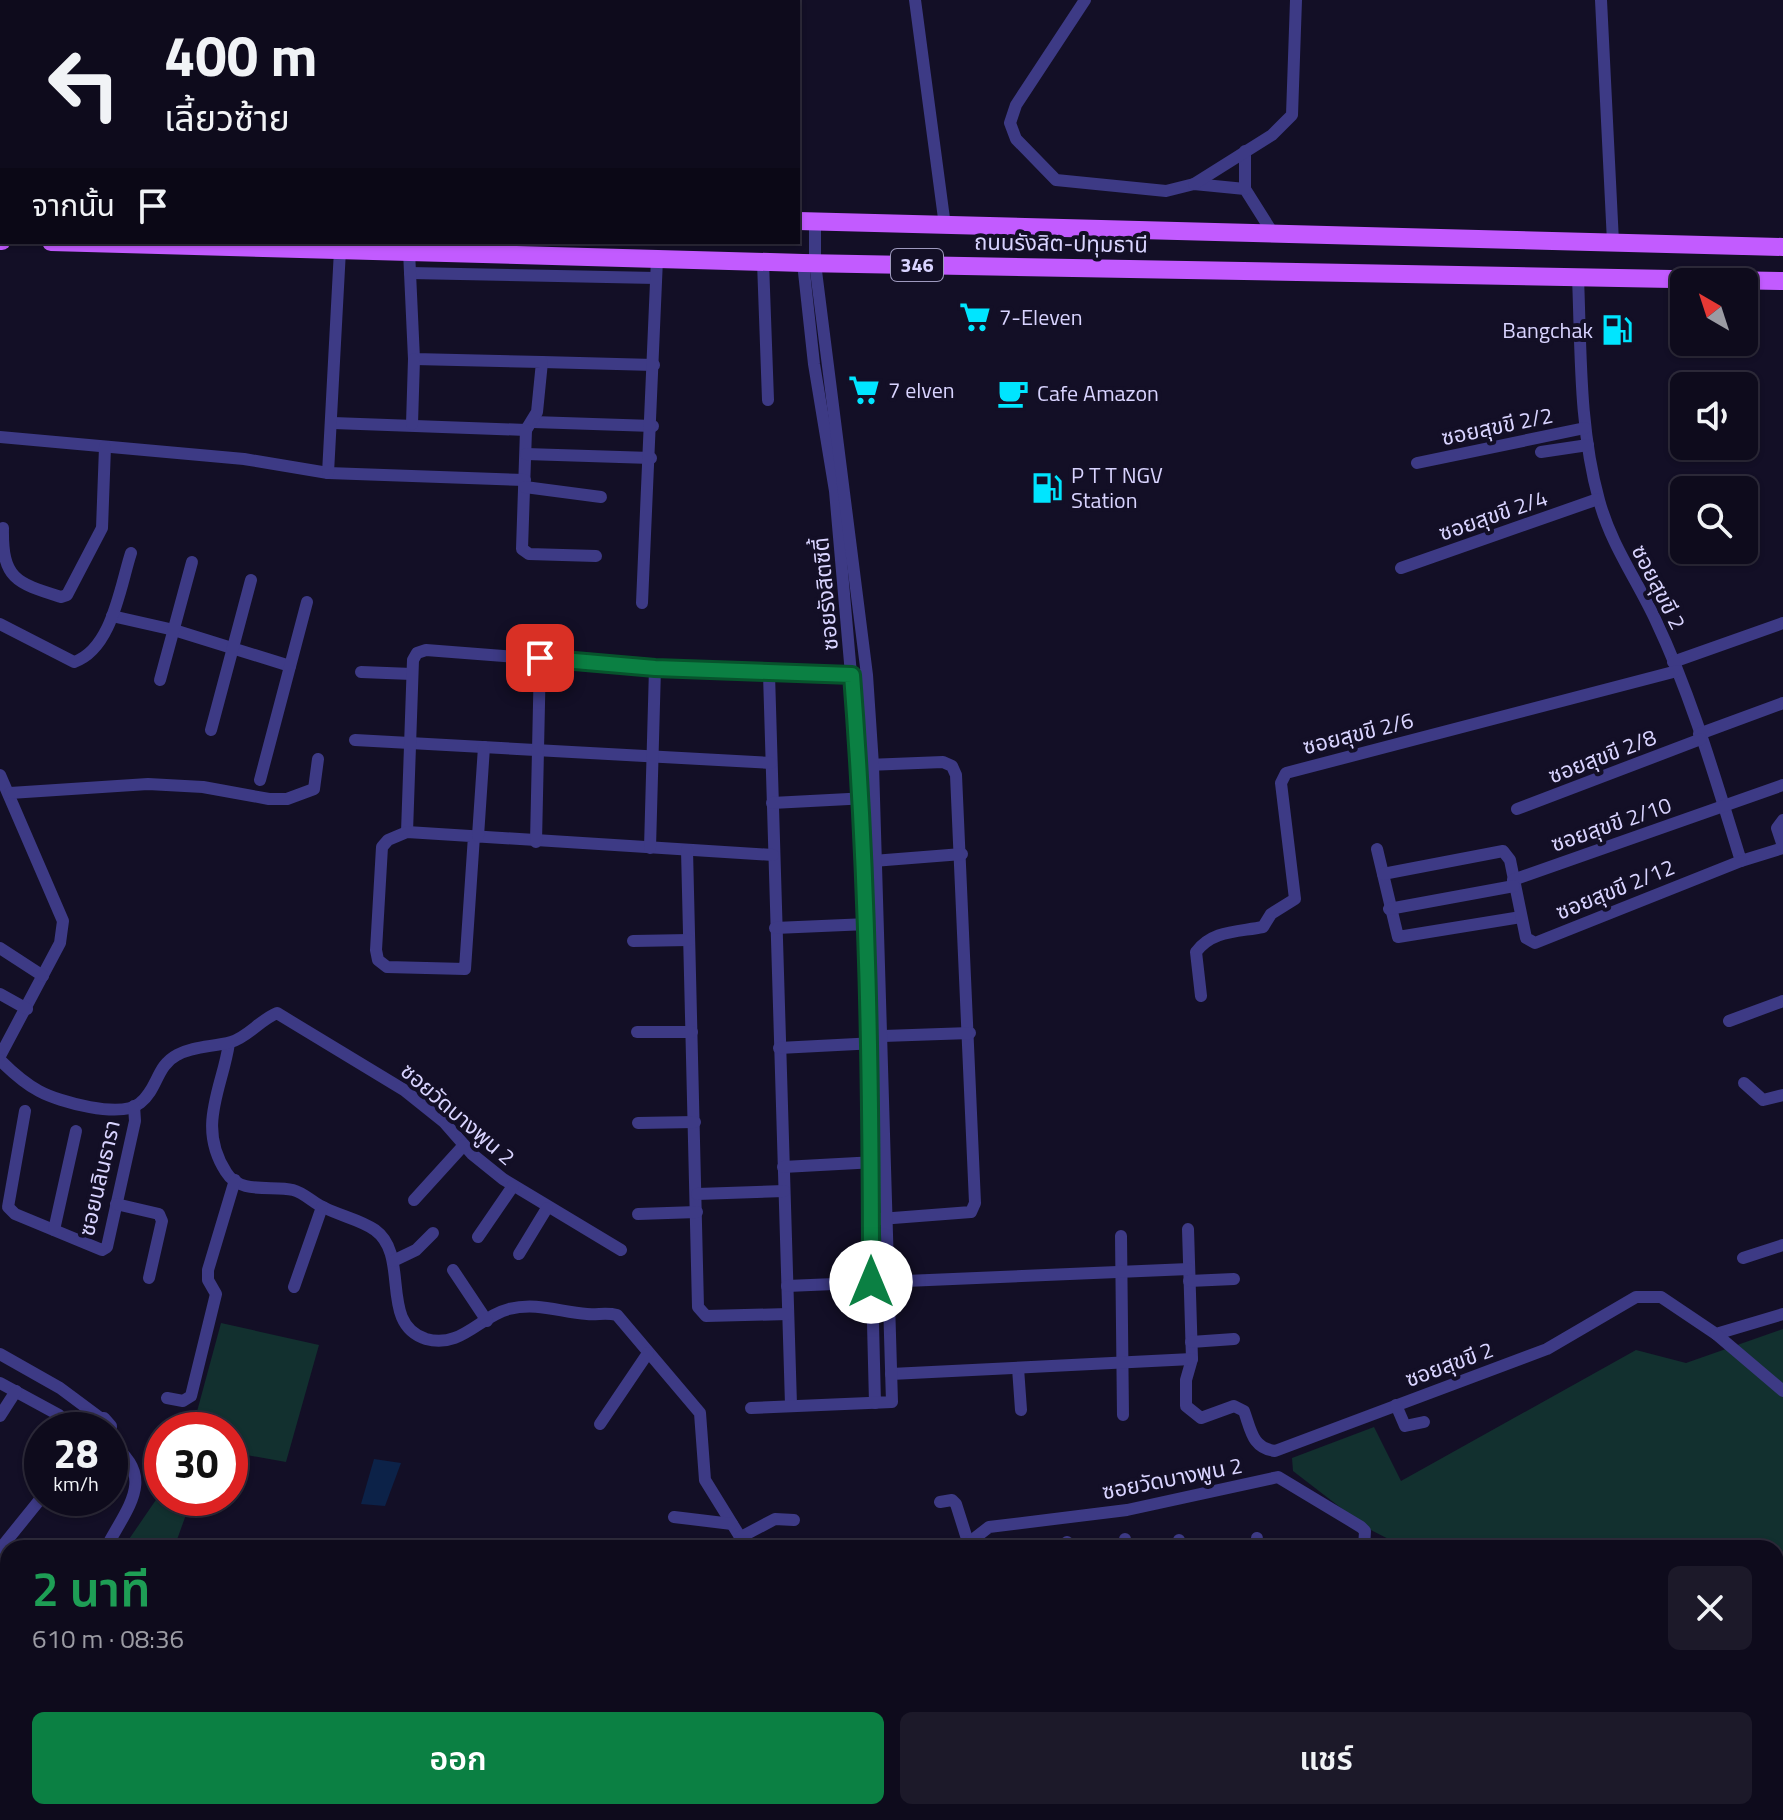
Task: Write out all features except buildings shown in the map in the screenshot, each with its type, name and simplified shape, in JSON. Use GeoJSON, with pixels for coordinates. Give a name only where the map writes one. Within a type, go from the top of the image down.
{"type":"FeatureCollection","features":[{"type":"Feature","properties":{"kind":"main road","name":"ถนนรังสิต-ปทุมธานี"},"geometry":{"type":"LineString","coordinates":[[807,221],[1783,247]]}},
{"type":"Feature","properties":{"kind":"main road","name":"ถนนรังสิต-ปทุมธานี"},"geometry":{"type":"LineString","coordinates":[[123,244],[763,262],[1783,281]]}},
{"type":"Feature","properties":{"kind":"street"},"geometry":{"type":"LineString","coordinates":[[915,0],[945,226]]}},
{"type":"Feature","properties":{"kind":"street"},"geometry":{"type":"LineString","coordinates":[[1085,0],[1016,105],[1010,123],[1016,139],[1049,176],[1066,183],[1166,191],[1194,184],[1272,135],[1295,110],[1296,0]]}},
{"type":"Feature","properties":{"kind":"street"},"geometry":{"type":"LineString","coordinates":[[1601,0],[1613,242]]}},
{"type":"Feature","properties":{"kind":"street"},"geometry":{"type":"LineString","coordinates":[[1245,151],[1245,189],[1274,235]]}},
{"type":"Feature","properties":{"kind":"street"},"geometry":{"type":"LineString","coordinates":[[1194,184],[1245,189]]}},
{"type":"Feature","properties":{"kind":"street"},"geometry":{"type":"LineString","coordinates":[[807,221],[809,263]]}},
{"type":"Feature","properties":{"kind":"street"},"geometry":{"type":"LineString","coordinates":[[328,473],[340,250]]}},
{"type":"Feature","properties":{"kind":"street"},"geometry":{"type":"LineString","coordinates":[[409,251],[414,359],[412,424]]}},
{"type":"Feature","properties":{"kind":"street"},"geometry":{"type":"LineString","coordinates":[[642,603],[653,426],[657,259]]}},
{"type":"Feature","properties":{"kind":"street"},"geometry":{"type":"LineString","coordinates":[[763,262],[768,400]]}},
{"type":"Feature","properties":{"kind":"street","name":"ซอยรังสิตซิตี้"},"geometry":{"type":"LineString","coordinates":[[809,263],[814,364],[835,491],[852,675],[866,765],[874,798],[879,861],[892,1402],[875,1403],[861,799],[866,765],[867,675],[842,470],[809,263]]}},
{"type":"Feature","properties":{"kind":"street"},"geometry":{"type":"LineString","coordinates":[[410,273],[656,278]]}},
{"type":"Feature","properties":{"kind":"street","name":"ซอยสุขขี 2"},"geometry":{"type":"LineString","coordinates":[[1578,277],[1585,428],[1598,499],[1615,546],[1657,622],[1675,666],[1741,861]]}},
{"type":"Feature","properties":{"kind":"street"},"geometry":{"type":"LineString","coordinates":[[414,359],[654,365]]}},
{"type":"Feature","properties":{"kind":"street"},"geometry":{"type":"LineString","coordinates":[[542,362],[526,454],[524,553],[596,556]]}},
{"type":"Feature","properties":{"kind":"street"},"geometry":{"type":"LineString","coordinates":[[333,423],[653,426]]}},
{"type":"Feature","properties":{"kind":"street","name":"ซอยสุขขี 2/2"},"geometry":{"type":"LineString","coordinates":[[1417,463],[1585,428]]}},
{"type":"Feature","properties":{"kind":"street"},"geometry":{"type":"LineString","coordinates":[[0,437],[244,459],[328,473],[525,484],[601,497]]}},
{"type":"Feature","properties":{"kind":"street"},"geometry":{"type":"LineString","coordinates":[[1541,452],[1588,445]]}},
{"type":"Feature","properties":{"kind":"street"},"geometry":{"type":"LineString","coordinates":[[3,528],[2,558],[15,579],[21,585],[61,597],[67,595],[102,528],[105,447]]}},
{"type":"Feature","properties":{"kind":"street"},"geometry":{"type":"LineString","coordinates":[[526,454],[651,458]]}},
{"type":"Feature","properties":{"kind":"street","name":"ซอยสุขขี 2/4"},"geometry":{"type":"LineString","coordinates":[[1401,568],[1598,499]]}},
{"type":"Feature","properties":{"kind":"street"},"geometry":{"type":"LineString","coordinates":[[0,624],[74,662],[96,647],[112,616],[131,553]]}},
{"type":"Feature","properties":{"kind":"street"},"geometry":{"type":"LineString","coordinates":[[160,680],[192,562]]}},
{"type":"Feature","properties":{"kind":"street"},"geometry":{"type":"LineString","coordinates":[[211,730],[251,580]]}},
{"type":"Feature","properties":{"kind":"street"},"geometry":{"type":"LineString","coordinates":[[260,780],[307,602]]}},
{"type":"Feature","properties":{"kind":"street"},"geometry":{"type":"LineString","coordinates":[[112,616],[174,630],[290,666]]}},
{"type":"Feature","properties":{"kind":"street"},"geometry":{"type":"LineString","coordinates":[[1675,666],[1783,623]]}},
{"type":"Feature","properties":{"kind":"street"},"geometry":{"type":"LineString","coordinates":[[407,832],[412,674],[417,653],[426,650],[769,674],[867,675]]}},
{"type":"Feature","properties":{"kind":"street"},"geometry":{"type":"LineString","coordinates":[[536,842],[540,658]]}},
{"type":"Feature","properties":{"kind":"street","name":"ซอยสุขขี 2/6"},"geometry":{"type":"LineString","coordinates":[[1201,996],[1196,952],[1201,945],[1213,936],[1263,927],[1271,914],[1295,899],[1281,783],[1286,773],[1675,666]]}},
{"type":"Feature","properties":{"kind":"street"},"geometry":{"type":"LineString","coordinates":[[650,848],[655,668]]}},
{"type":"Feature","properties":{"kind":"street"},"geometry":{"type":"LineString","coordinates":[[361,672],[412,674]]}},
{"type":"Feature","properties":{"kind":"street"},"geometry":{"type":"LineString","coordinates":[[769,674],[791,1405]]}},
{"type":"Feature","properties":{"kind":"street","name":"ซอยสุขขี 2/8"},"geometry":{"type":"LineString","coordinates":[[1517,809],[1783,703]]}},
{"type":"Feature","properties":{"kind":"street"},"geometry":{"type":"LineString","coordinates":[[355,740],[771,763]]}},
{"type":"Feature","properties":{"kind":"street"},"geometry":{"type":"LineString","coordinates":[[484,747],[476,836],[465,969],[387,967],[378,960],[376,950],[382,847],[388,840],[407,832],[476,836],[536,842],[773,855]]}},
{"type":"Feature","properties":{"kind":"street"},"geometry":{"type":"LineString","coordinates":[[10,793],[148,784],[203,787],[269,799],[287,799],[314,789],[318,759]]}},
{"type":"Feature","properties":{"kind":"street"},"geometry":{"type":"LineString","coordinates":[[866,765],[943,762],[952,766],[956,775],[970,1033],[975,1203],[971,1212],[871,1220]]}},
{"type":"Feature","properties":{"kind":"street"},"geometry":{"type":"LineString","coordinates":[[0,775],[63,921],[60,943],[0,1055],[20,1080],[42,1093],[100,1109],[134,1106]]}},
{"type":"Feature","properties":{"kind":"street","name":"ซอยสุขขี 2/10"},"geometry":{"type":"LineString","coordinates":[[1389,909],[1513,883],[1783,785]]}},
{"type":"Feature","properties":{"kind":"street"},"geometry":{"type":"LineString","coordinates":[[772,803],[874,798]]}},
{"type":"Feature","properties":{"kind":"street"},"geometry":{"type":"LineString","coordinates":[[1741,861],[1783,847],[1777,828],[1783,820]]}},
{"type":"Feature","properties":{"kind":"street"},"geometry":{"type":"LineString","coordinates":[[1377,849],[1395,933],[1403,937],[1521,917],[1510,860],[1503,851],[1383,874]]}},
{"type":"Feature","properties":{"kind":"street"},"geometry":{"type":"LineString","coordinates":[[687,850],[700,1313],[706,1316],[788,1314]]}},
{"type":"Feature","properties":{"kind":"street"},"geometry":{"type":"LineString","coordinates":[[862,861],[962,854]]}},
{"type":"Feature","properties":{"kind":"street","name":"ซอยสุขขี 2/12"},"geometry":{"type":"LineString","coordinates":[[1521,917],[1526,938],[1535,943],[1741,861]]}},
{"type":"Feature","properties":{"kind":"street"},"geometry":{"type":"LineString","coordinates":[[775,928],[880,923]]}},
{"type":"Feature","properties":{"kind":"street"},"geometry":{"type":"LineString","coordinates":[[633,941],[689,940]]}},
{"type":"Feature","properties":{"kind":"street"},"geometry":{"type":"LineString","coordinates":[[0,948],[43,976]]}},
{"type":"Feature","properties":{"kind":"street"},"geometry":{"type":"LineString","coordinates":[[0,994],[27,1009]]}},
{"type":"Feature","properties":{"kind":"street"},"geometry":{"type":"LineString","coordinates":[[1729,1021],[1783,1001]]}},
{"type":"Feature","properties":{"kind":"street","name":"ซอยวัดบางพูน 2"},"geometry":{"type":"LineString","coordinates":[[134,1106],[152,1089],[162,1064],[178,1054],[229,1043],[277,1013],[292,1018],[404,1090],[444,1122],[464,1145],[513,1186],[621,1250]]}},
{"type":"Feature","properties":{"kind":"street"},"geometry":{"type":"LineString","coordinates":[[0,1024],[13,1032]]}},
{"type":"Feature","properties":{"kind":"street"},"geometry":{"type":"LineString","coordinates":[[637,1032],[692,1032]]}},
{"type":"Feature","properties":{"kind":"street"},"geometry":{"type":"LineString","coordinates":[[779,1048],[970,1033]]}},
{"type":"Feature","properties":{"kind":"street"},"geometry":{"type":"LineString","coordinates":[[229,1043],[212,1101],[212,1122],[219,1158],[227,1175],[258,1189],[294,1190],[322,1207],[375,1230],[387,1241],[397,1259],[399,1312],[413,1332],[442,1340],[464,1335],[500,1311],[541,1305],[590,1315],[608,1312],[617,1315],[700,1413],[705,1480],[732,1524],[746,1539],[764,1522],[794,1520]]}},
{"type":"Feature","properties":{"kind":"street"},"geometry":{"type":"LineString","coordinates":[[1744,1083],[1763,1100],[1783,1095]]}},
{"type":"Feature","properties":{"kind":"street","name":"ซอยนลินธารา"},"geometry":{"type":"LineString","coordinates":[[25,1111],[8,1207],[15,1214],[102,1250],[107,1247],[135,1121],[134,1106]]}},
{"type":"Feature","properties":{"kind":"street"},"geometry":{"type":"LineString","coordinates":[[638,1123],[695,1122]]}},
{"type":"Feature","properties":{"kind":"street"},"geometry":{"type":"LineString","coordinates":[[54,1230],[76,1131]]}},
{"type":"Feature","properties":{"kind":"street"},"geometry":{"type":"LineString","coordinates":[[414,1200],[464,1145]]}},
{"type":"Feature","properties":{"kind":"street"},"geometry":{"type":"LineString","coordinates":[[783,1167],[886,1161]]}},
{"type":"Feature","properties":{"kind":"street"},"geometry":{"type":"LineString","coordinates":[[167,1398],[183,1401],[191,1396],[216,1294],[208,1280],[208,1270],[235,1180]]}},
{"type":"Feature","properties":{"kind":"street"},"geometry":{"type":"LineString","coordinates":[[478,1237],[513,1186]]}},
{"type":"Feature","properties":{"kind":"street"},"geometry":{"type":"LineString","coordinates":[[697,1194],[784,1191]]}},
{"type":"Feature","properties":{"kind":"street"},"geometry":{"type":"LineString","coordinates":[[116,1204],[159,1214],[162,1221],[149,1278]]}},
{"type":"Feature","properties":{"kind":"street"},"geometry":{"type":"LineString","coordinates":[[294,1287],[322,1207]]}},
{"type":"Feature","properties":{"kind":"street"},"geometry":{"type":"LineString","coordinates":[[519,1254],[547,1208]]}},
{"type":"Feature","properties":{"kind":"street"},"geometry":{"type":"LineString","coordinates":[[638,1214],[697,1212]]}},
{"type":"Feature","properties":{"kind":"street"},"geometry":{"type":"LineString","coordinates":[[1188,1229],[1192,1359],[1186,1380],[1186,1406],[1201,1418],[1234,1406],[1244,1411],[1256,1444],[1276,1455],[1279,1475],[1361,1527],[1365,1531],[1364,1540]]}},
{"type":"Feature","properties":{"kind":"street"},"geometry":{"type":"LineString","coordinates":[[397,1259],[416,1250],[433,1233]]}},
{"type":"Feature","properties":{"kind":"street"},"geometry":{"type":"LineString","coordinates":[[1121,1236],[1123,1415]]}},
{"type":"Feature","properties":{"kind":"street"},"geometry":{"type":"LineString","coordinates":[[1743,1258],[1783,1245]]}},
{"type":"Feature","properties":{"kind":"street"},"geometry":{"type":"LineString","coordinates":[[453,1270],[486,1319]]}},
{"type":"Feature","properties":{"kind":"street"},"geometry":{"type":"LineString","coordinates":[[787,1286],[1122,1272],[1234,1279]]}},
{"type":"Feature","properties":{"kind":"street","name":"ซอยสุขขี 2"},"geometry":{"type":"LineString","coordinates":[[1276,1455],[1547,1349],[1636,1297],[1661,1297],[1716,1334],[1783,1391]]}},
{"type":"Feature","properties":{"kind":"street"},"geometry":{"type":"LineString","coordinates":[[1716,1334],[1783,1314]]}},
{"type":"Feature","properties":{"kind":"street"},"geometry":{"type":"LineString","coordinates":[[1191,1342],[1234,1339]]}},
{"type":"Feature","properties":{"kind":"street"},"geometry":{"type":"LineString","coordinates":[[600,1424],[648,1353]]}},
{"type":"Feature","properties":{"kind":"street"},"geometry":{"type":"LineString","coordinates":[[0,1354],[60,1388],[92,1412]]}},
{"type":"Feature","properties":{"kind":"street"},"geometry":{"type":"LineString","coordinates":[[891,1374],[1192,1359]]}},
{"type":"Feature","properties":{"kind":"street"},"geometry":{"type":"LineString","coordinates":[[1018,1368],[1021,1410]]}},
{"type":"Feature","properties":{"kind":"street"},"geometry":{"type":"LineString","coordinates":[[0,1383],[54,1412]]}},
{"type":"Feature","properties":{"kind":"street"},"geometry":{"type":"LineString","coordinates":[[0,1416],[16,1391]]}},
{"type":"Feature","properties":{"kind":"street"},"geometry":{"type":"LineString","coordinates":[[751,1408],[875,1403]]}},
{"type":"Feature","properties":{"kind":"street"},"geometry":{"type":"LineString","coordinates":[[1397,1407],[1403,1423],[1410,1428],[1424,1422]]}},
{"type":"Feature","properties":{"kind":"street"},"geometry":{"type":"LineString","coordinates":[[128,1459],[135,1466],[138,1481],[128,1502]]}},
{"type":"Feature","properties":{"kind":"street","name":"ซอยวัดบางพูน 2"},"geometry":{"type":"LineString","coordinates":[[972,1540],[989,1527],[1127,1510],[1279,1475]]}},
{"type":"Feature","properties":{"kind":"street"},"geometry":{"type":"LineString","coordinates":[[940,1502],[952,1500],[956,1504],[964,1524],[965,1540]]}},
{"type":"Feature","properties":{"kind":"street"},"geometry":{"type":"LineString","coordinates":[[7,1540],[27,1516]]}},
{"type":"Feature","properties":{"kind":"street"},"geometry":{"type":"LineString","coordinates":[[110,1540],[121,1516]]}},
{"type":"Feature","properties":{"kind":"street"},"geometry":{"type":"LineString","coordinates":[[674,1517],[732,1524]]}},
{"type":"Feature","properties":{"kind":"green space"},"geometry":{"type":"Polygon","coordinates":[[[221,1323],[319,1345],[286,1462],[248,1455],[248,1412],[197,1412],[221,1323]]]}},
{"type":"Feature","properties":{"kind":"green space"},"geometry":{"type":"Polygon","coordinates":[[[1783,1329],[1783,1540],[1390,1540],[1367,1528],[1293,1471],[1292,1458],[1374,1427],[1401,1481],[1636,1350],[1686,1363],[1783,1329]]]}},
{"type":"Feature","properties":{"kind":"green space"},"geometry":{"type":"Polygon","coordinates":[[[145,1516],[186,1516],[177,1540],[128,1540],[145,1516]]]}},
{"type":"Feature","properties":{"kind":"water"},"geometry":{"type":"Polygon","coordinates":[[[374,1459],[401,1463],[385,1506],[361,1504],[374,1459]]]}},
{"type":"Feature","properties":{"kind":"place","name":"7-Eleven"},"geometry":{"type":"Point","coordinates":[975,317]}},
{"type":"Feature","properties":{"kind":"place","name":"Bangchak"},"geometry":{"type":"Point","coordinates":[1617,330]}},
{"type":"Feature","properties":{"kind":"place","name":"7 elven"},"geometry":{"type":"Point","coordinates":[864,390]}},
{"type":"Feature","properties":{"kind":"place","name":"Cafe Amazon"},"geometry":{"type":"Point","coordinates":[1013,393]}},
{"type":"Feature","properties":{"kind":"place","name":"P T T NGV Station"},"geometry":{"type":"Point","coordinates":[1047,488]}},
{"type":"Feature","properties":{"kind":"route"},"geometry":{"type":"LineString","coordinates":[[540,658],[655,668],[852,675],[859,766],[868,1043],[871,1282]]}}]}
